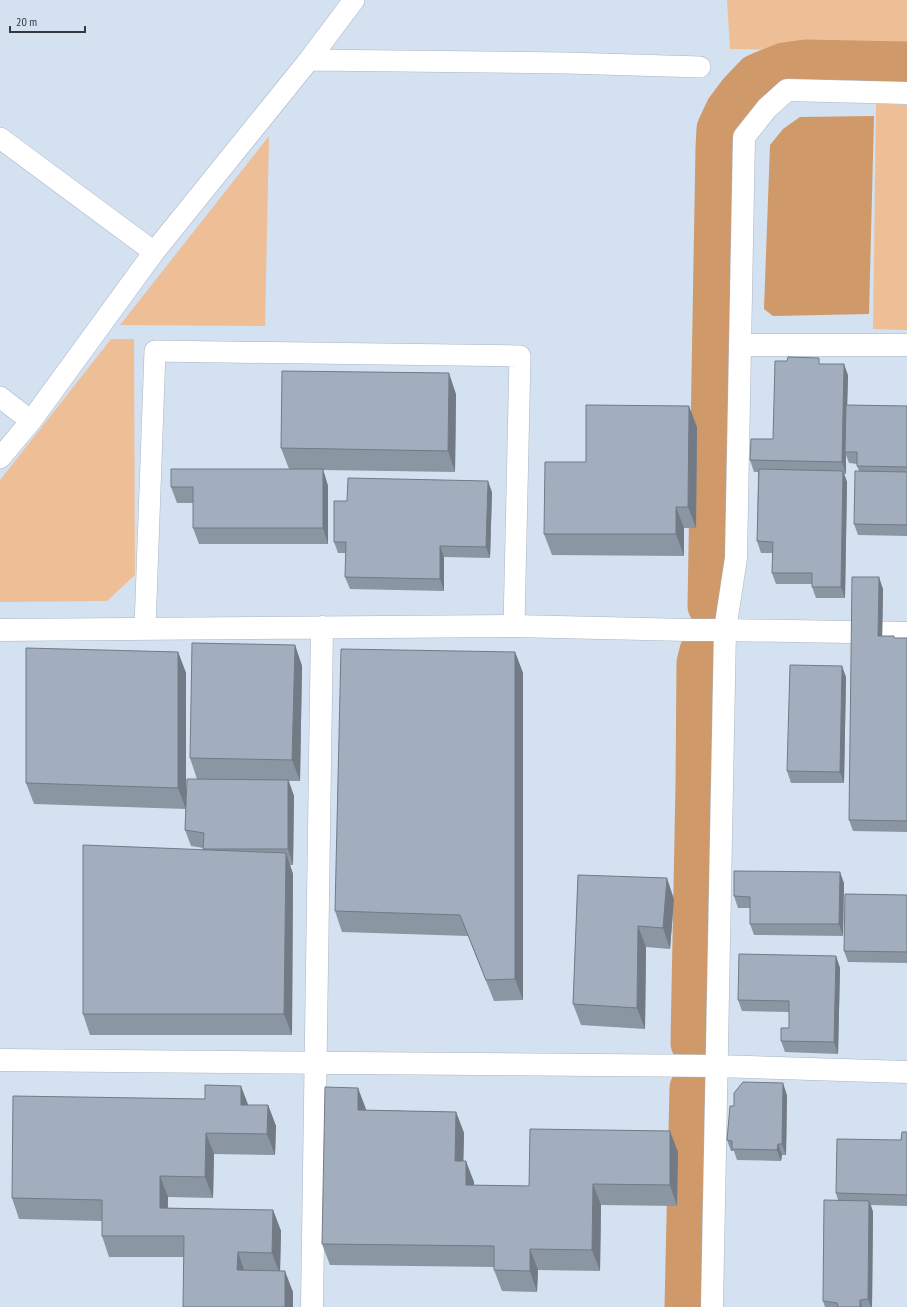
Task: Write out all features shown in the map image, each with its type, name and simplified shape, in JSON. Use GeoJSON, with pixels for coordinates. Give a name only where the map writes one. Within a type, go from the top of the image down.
{"type":"FeatureCollection","features":[{"type":"Feature","properties":{"kind":"street"},"geometry":{"type":"LineString","coordinates":[[0,458],[31,421],[154,252],[310,60],[354,0]]}},
{"type":"Feature","properties":{"kind":"street"},"geometry":{"type":"LineString","coordinates":[[310,60],[567,63],[700,67]]}},
{"type":"Feature","properties":{"kind":"street"},"geometry":{"type":"LineString","coordinates":[[712,1307],[725,630],[736,558],[744,137],[767,108],[787,90],[907,92]]}},
{"type":"Feature","properties":{"kind":"street"},"geometry":{"type":"LineString","coordinates":[[0,138],[154,252]]}},
{"type":"Feature","properties":{"kind":"street"},"geometry":{"type":"LineString","coordinates":[[740,345],[907,345]]}},
{"type":"Feature","properties":{"kind":"street"},"geometry":{"type":"LineString","coordinates":[[145,628],[155,351],[520,356],[514,626]]}},
{"type":"Feature","properties":{"kind":"street"},"geometry":{"type":"LineString","coordinates":[[0,397],[31,421]]}},
{"type":"Feature","properties":{"kind":"street"},"geometry":{"type":"LineString","coordinates":[[0,630],[514,626],[907,633]]}},
{"type":"Feature","properties":{"kind":"street"},"geometry":{"type":"LineString","coordinates":[[312,1307],[317,1062],[322,628]]}},
{"type":"Feature","properties":{"kind":"street"},"geometry":{"type":"LineString","coordinates":[[0,1060],[716,1066],[907,1072]]}},
{"type":"Feature","properties":{"kind":"shaded area"},"geometry":{"type":"Polygon","coordinates":[[[727,0],[907,0],[907,52],[730,49],[727,0]]]}},
{"type":"Feature","properties":{"kind":"shaded area"},"geometry":{"type":"Polygon","coordinates":[[[876,103],[907,105],[907,330],[873,329],[876,103]]]}},
{"type":"Feature","properties":{"kind":"shaded area"},"geometry":{"type":"Polygon","coordinates":[[[874,116],[869,314],[773,316],[764,309],[770,145],[783,129],[800,117],[874,116]]]}},
{"type":"Feature","properties":{"kind":"shaded area"},"geometry":{"type":"Polygon","coordinates":[[[269,136],[265,326],[120,325],[269,136]]]}},
{"type":"Feature","properties":{"kind":"shaded area"},"geometry":{"type":"Polygon","coordinates":[[[111,339],[134,339],[135,575],[107,601],[0,602],[0,480],[111,339]]]}},
{"type":"Feature","properties":{"kind":"building"},"geometry":{"type":"Polygon","coordinates":[[[788,357],[819,358],[819,364],[844,364],[842,462],[750,460],[751,439],[773,439],[775,361],[787,361],[788,357]]]}},
{"type":"Feature","properties":{"kind":"building"},"geometry":{"type":"Polygon","coordinates":[[[282,371],[449,373],[448,451],[281,448],[282,371]]]}},
{"type":"Feature","properties":{"kind":"building"},"geometry":{"type":"Polygon","coordinates":[[[586,405],[689,406],[688,507],[676,507],[676,534],[544,534],[545,462],[586,462],[586,405]]]}},
{"type":"Feature","properties":{"kind":"building"},"geometry":{"type":"Polygon","coordinates":[[[846,405],[907,406],[907,467],[857,466],[857,452],[845,452],[846,405]]]}},
{"type":"Feature","properties":{"kind":"building"},"geometry":{"type":"Polygon","coordinates":[[[171,469],[323,469],[323,528],[193,528],[193,487],[171,487],[171,469]]]}},
{"type":"Feature","properties":{"kind":"building"},"geometry":{"type":"Polygon","coordinates":[[[759,469],[843,471],[841,587],[812,587],[812,573],[772,573],[773,542],[757,541],[759,469]]]}},
{"type":"Feature","properties":{"kind":"building"},"geometry":{"type":"Polygon","coordinates":[[[855,471],[907,472],[907,525],[854,524],[855,471]]]}},
{"type":"Feature","properties":{"kind":"building"},"geometry":{"type":"Polygon","coordinates":[[[348,478],[488,481],[486,547],[440,546],[440,579],[345,577],[346,542],[334,542],[334,501],[347,501],[348,478]]]}},
{"type":"Feature","properties":{"kind":"building"},"geometry":{"type":"Polygon","coordinates":[[[852,577],[879,577],[878,636],[907,638],[907,821],[849,820],[852,577]]]}},
{"type":"Feature","properties":{"kind":"building"},"geometry":{"type":"Polygon","coordinates":[[[192,643],[295,645],[292,760],[190,758],[192,643]]]}},
{"type":"Feature","properties":{"kind":"building"},"geometry":{"type":"Polygon","coordinates":[[[26,648],[178,652],[178,788],[26,783],[26,648]]]}},
{"type":"Feature","properties":{"kind":"building"},"geometry":{"type":"Polygon","coordinates":[[[341,649],[515,652],[515,979],[486,980],[460,915],[335,911],[341,649]]]}},
{"type":"Feature","properties":{"kind":"building"},"geometry":{"type":"Polygon","coordinates":[[[790,665],[842,666],[840,772],[787,771],[790,665]]]}},
{"type":"Feature","properties":{"kind":"building"},"geometry":{"type":"Polygon","coordinates":[[[187,779],[288,780],[288,849],[203,849],[204,833],[185,830],[187,779]]]}},
{"type":"Feature","properties":{"kind":"building"},"geometry":{"type":"Polygon","coordinates":[[[83,845],[286,853],[284,1014],[83,1014],[83,845]]]}},
{"type":"Feature","properties":{"kind":"building"},"geometry":{"type":"Polygon","coordinates":[[[734,871],[840,872],[839,924],[750,924],[750,897],[734,896],[734,871]]]}},
{"type":"Feature","properties":{"kind":"building"},"geometry":{"type":"Polygon","coordinates":[[[578,875],[667,878],[663,928],[638,926],[637,1008],[573,1004],[578,875]]]}},
{"type":"Feature","properties":{"kind":"building"},"geometry":{"type":"Polygon","coordinates":[[[845,894],[907,895],[907,952],[844,951],[845,894]]]}},
{"type":"Feature","properties":{"kind":"building"},"geometry":{"type":"Polygon","coordinates":[[[739,954],[836,956],[834,1042],[781,1041],[781,1028],[789,1028],[789,1001],[738,1000],[739,954]]]}},
{"type":"Feature","properties":{"kind":"building"},"geometry":{"type":"Polygon","coordinates":[[[743,1082],[783,1083],[782,1144],[778,1144],[777,1150],[732,1149],[732,1141],[727,1140],[730,1106],[734,1106],[734,1093],[743,1082]]]}},
{"type":"Feature","properties":{"kind":"building"},"geometry":{"type":"Polygon","coordinates":[[[205,1085],[241,1086],[241,1105],[268,1105],[267,1134],[206,1133],[205,1177],[160,1176],[160,1208],[273,1210],[272,1253],[238,1252],[237,1270],[285,1271],[285,1307],[183,1307],[184,1236],[102,1236],[102,1200],[12,1198],[13,1096],[205,1099],[205,1085]]]}},
{"type":"Feature","properties":{"kind":"building"},"geometry":{"type":"Polygon","coordinates":[[[325,1087],[358,1088],[358,1110],[456,1112],[455,1161],[466,1161],[466,1185],[529,1186],[530,1129],[670,1131],[670,1185],[593,1184],[592,1250],[530,1249],[530,1271],[494,1270],[494,1246],[322,1244],[325,1087]]]}},
{"type":"Feature","properties":{"kind":"building"},"geometry":{"type":"Polygon","coordinates":[[[902,1132],[907,1132],[907,1195],[836,1193],[837,1139],[901,1140],[902,1132]]]}},
{"type":"Feature","properties":{"kind":"building"},"geometry":{"type":"Polygon","coordinates":[[[824,1200],[869,1201],[868,1299],[860,1300],[860,1307],[838,1307],[837,1303],[823,1301],[824,1200]]]}},
{"type":"Feature","properties":{"kind":"waterway"},"geometry":{"type":"LineString","coordinates":[[710,606],[719,129],[728,110],[740,94],[757,76],[784,65],[806,62],[907,64]]}},
{"type":"Feature","properties":{"kind":"waterway"},"geometry":{"type":"LineString","coordinates":[[693,1043],[699,663],[702,651]]}},
{"type":"Feature","properties":{"kind":"waterway"},"geometry":{"type":"LineString","coordinates":[[687,1307],[692,1088]]}}]}
